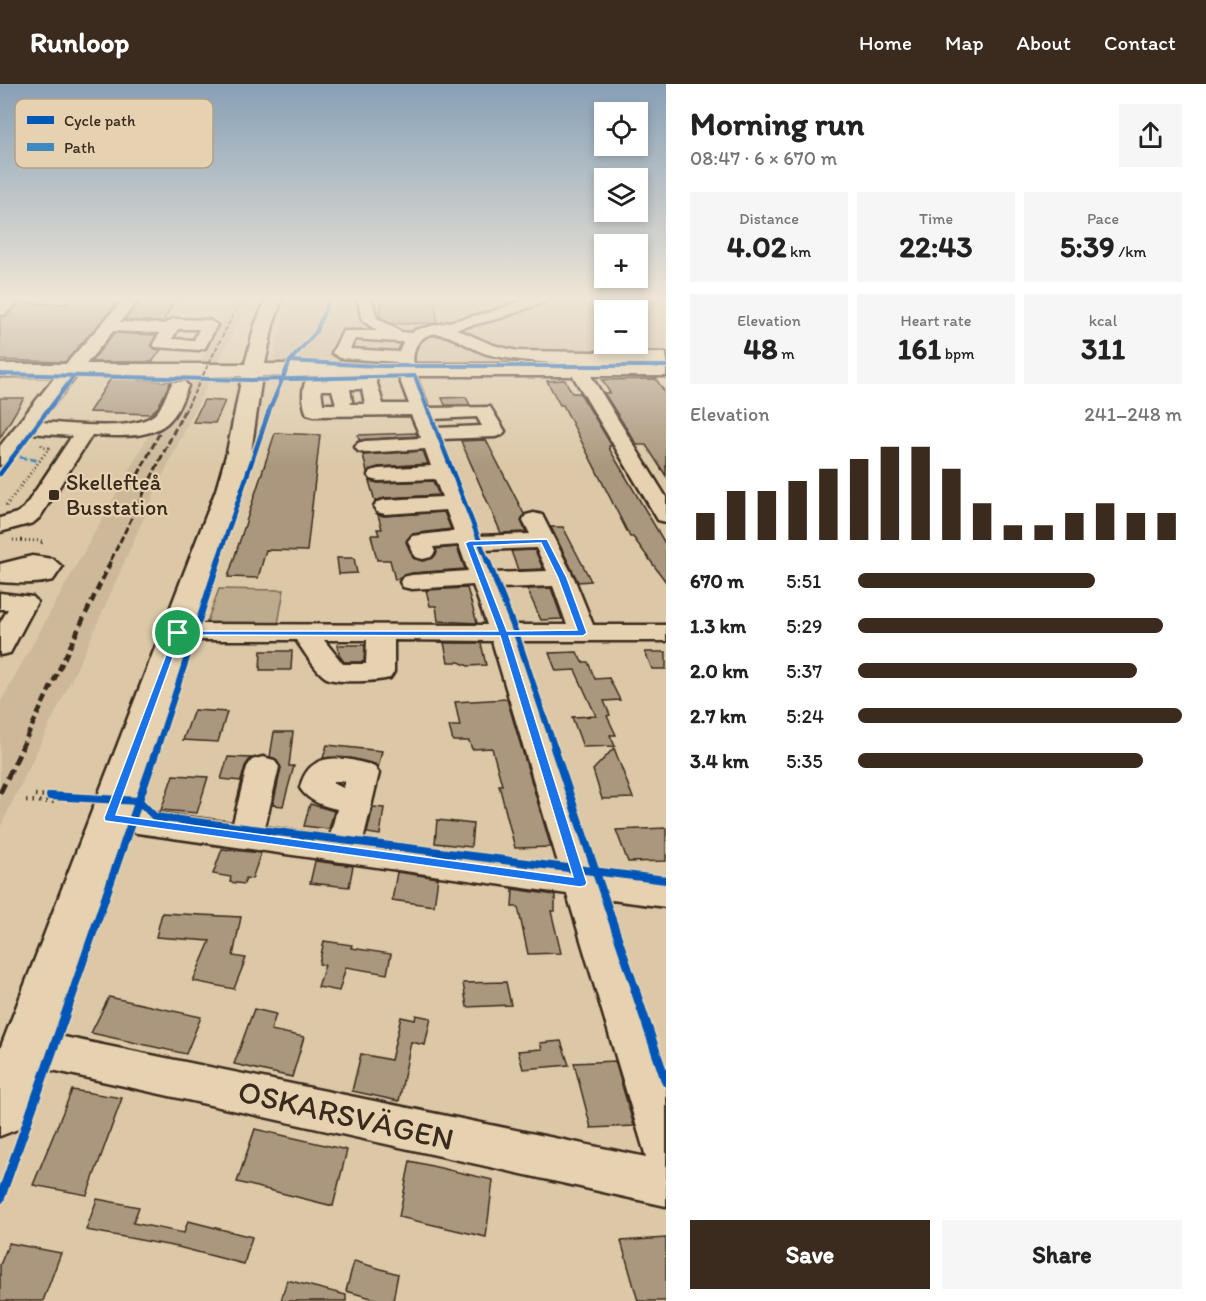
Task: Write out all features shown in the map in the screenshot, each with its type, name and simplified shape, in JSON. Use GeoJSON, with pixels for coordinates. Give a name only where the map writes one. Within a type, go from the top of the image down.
{"type":"FeatureCollection","features":[{"type":"Feature","properties":{"kind":"main road"},"geometry":{"type":"LineString","coordinates":[[0,1113],[178,633],[209,537],[231,480],[239,452],[258,354]]}},
{"type":"Feature","properties":{"kind":"main road"},"geometry":{"type":"LineString","coordinates":[[0,370],[254,371],[412,390],[579,371],[666,370]]}},
{"type":"Feature","properties":{"kind":"street"},"geometry":{"type":"LineString","coordinates":[[0,459],[13,436],[83,354]]}},
{"type":"Feature","properties":{"kind":"street"},"geometry":{"type":"LineString","coordinates":[[342,354],[412,390],[483,411]]}},
{"type":"Feature","properties":{"kind":"street"},"geometry":{"type":"LineString","coordinates":[[390,354],[412,390],[503,633],[666,1153]]}},
{"type":"Feature","properties":{"kind":"street"},"geometry":{"type":"LineString","coordinates":[[365,447],[412,390],[414,354]]}},
{"type":"Feature","properties":{"kind":"street"},"geometry":{"type":"LineString","coordinates":[[508,354],[517,356],[666,358]]}},
{"type":"Feature","properties":{"kind":"street"},"geometry":{"type":"LineString","coordinates":[[579,371],[666,515]]}},
{"type":"Feature","properties":{"kind":"street"},"geometry":{"type":"LineString","coordinates":[[340,384],[344,410]]}},
{"type":"Feature","properties":{"kind":"street"},"geometry":{"type":"LineString","coordinates":[[375,409],[370,384],[312,385],[314,410],[375,409],[412,390]]}},
{"type":"Feature","properties":{"kind":"street"},"geometry":{"type":"LineString","coordinates":[[13,436],[39,484],[135,429],[157,423],[164,416],[179,386]]}},
{"type":"Feature","properties":{"kind":"street"},"geometry":{"type":"LineString","coordinates":[[378,475],[442,472]]}},
{"type":"Feature","properties":{"kind":"street"},"geometry":{"type":"LineString","coordinates":[[385,507],[454,503]]}},
{"type":"Feature","properties":{"kind":"street"},"geometry":{"type":"LineString","coordinates":[[423,552],[420,541],[468,540],[539,530],[562,578],[583,633]]}},
{"type":"Feature","properties":{"kind":"street"},"geometry":{"type":"LineString","coordinates":[[412,582],[562,578]]}},
{"type":"Feature","properties":{"kind":"street"},"geometry":{"type":"LineString","coordinates":[[0,601],[24,602],[0,646]]}},
{"type":"Feature","properties":{"kind":"street"},"geometry":{"type":"LineString","coordinates":[[303,632],[334,672],[380,672],[381,633]]}},
{"type":"Feature","properties":{"kind":"street"},"geometry":{"type":"LineString","coordinates":[[178,633],[666,633]]}},
{"type":"Feature","properties":{"kind":"street"},"geometry":{"type":"LineString","coordinates":[[246,838],[263,767]]}},
{"type":"Feature","properties":{"kind":"street"},"geometry":{"type":"LineString","coordinates":[[343,851],[356,801]]}},
{"type":"Feature","properties":{"kind":"street"},"geometry":{"type":"LineString","coordinates":[[109,818],[666,894]]}},
{"type":"Feature","properties":{"kind":"street","name":"OSKARSVÄGEN"},"geometry":{"type":"LineString","coordinates":[[27,1039],[52,1052],[666,1184]]}},
{"type":"Feature","properties":{"kind":"path"},"geometry":{"type":"LineString","coordinates":[[13,436],[40,441],[42,446],[49,448],[39,484],[43,541],[40,544]]}},
{"type":"Feature","properties":{"kind":"path"},"geometry":{"type":"LineString","coordinates":[[35,795],[72,797]]}},
{"type":"Feature","properties":{"kind":"path"},"geometry":{"type":"LineString","coordinates":[[26,801],[56,802],[61,797]]}},
{"type":"Feature","properties":{"kind":"shaded area"},"geometry":{"type":"Polygon","coordinates":[[[205,354],[222,354],[216,367],[198,366],[205,354]]]}},
{"type":"Feature","properties":{"kind":"shaded area"},"geometry":{"type":"Polygon","coordinates":[[[275,354],[666,354],[666,366],[272,365],[275,354]]]}},
{"type":"Feature","properties":{"kind":"shaded area"},"geometry":{"type":"Polygon","coordinates":[[[191,380],[209,381],[159,483],[88,645],[0,828],[0,703],[152,429],[170,421],[191,380]]]}},
{"type":"Feature","properties":{"kind":"shaded area"},"geometry":{"type":"Polygon","coordinates":[[[219,589],[284,590],[277,630],[204,630],[219,589]]]}},
{"type":"Feature","properties":{"kind":"building"},"geometry":{"type":"Polygon","coordinates":[[[0,354],[72,354],[65,362],[0,360],[0,354]]]}},
{"type":"Feature","properties":{"kind":"building"},"geometry":{"type":"Polygon","coordinates":[[[98,354],[158,354],[152,362],[91,362],[98,354]]]}},
{"type":"Feature","properties":{"kind":"building"},"geometry":{"type":"Polygon","coordinates":[[[111,378],[171,381],[158,407],[150,414],[89,412],[111,378]]]}},
{"type":"Feature","properties":{"kind":"building"},"geometry":{"type":"Polygon","coordinates":[[[656,379],[666,394],[666,476],[646,445],[637,445],[604,393],[610,393],[602,380],[656,379]]]}},
{"type":"Feature","properties":{"kind":"building"},"geometry":{"type":"Polygon","coordinates":[[[565,380],[572,393],[580,393],[612,446],[609,446],[610,450],[666,545],[666,582],[633,537],[630,537],[563,405],[560,405],[547,381],[565,380]]]}},
{"type":"Feature","properties":{"kind":"building"},"geometry":{"type":"Polygon","coordinates":[[[466,397],[470,405],[445,405],[442,398],[466,397]]]}},
{"type":"Feature","properties":{"kind":"building"},"geometry":{"type":"Polygon","coordinates":[[[0,398],[24,398],[0,438],[0,398]]]}},
{"type":"Feature","properties":{"kind":"building"},"geometry":{"type":"Polygon","coordinates":[[[204,400],[225,401],[215,423],[193,422],[204,400]]]}},
{"type":"Feature","properties":{"kind":"building"},"geometry":{"type":"Polygon","coordinates":[[[275,433],[320,435],[307,551],[266,550],[258,578],[228,577],[275,433]]]}},
{"type":"Feature","properties":{"kind":"building"},"geometry":{"type":"Polygon","coordinates":[[[416,433],[418,436],[359,440],[358,435],[416,433]]]}},
{"type":"Feature","properties":{"kind":"building"},"geometry":{"type":"Polygon","coordinates":[[[486,440],[524,514],[521,521],[526,532],[501,533],[461,441],[486,440]]]}},
{"type":"Feature","properties":{"kind":"building"},"geometry":{"type":"Polygon","coordinates":[[[423,451],[428,464],[378,467],[367,472],[363,455],[423,451]]]}},
{"type":"Feature","properties":{"kind":"building"},"geometry":{"type":"Polygon","coordinates":[[[369,481],[378,483],[433,481],[439,495],[385,498],[375,501],[369,481]]]}},
{"type":"Feature","properties":{"kind":"building"},"geometry":{"type":"Polygon","coordinates":[[[444,512],[451,529],[412,534],[406,542],[413,558],[422,561],[433,558],[437,553],[436,549],[457,547],[465,569],[412,573],[395,580],[390,560],[377,560],[371,535],[379,535],[377,529],[382,529],[378,515],[444,512]]]}},
{"type":"Feature","properties":{"kind":"building"},"geometry":{"type":"Polygon","coordinates":[[[551,527],[563,527],[591,581],[578,582],[551,527]]]}},
{"type":"Feature","properties":{"kind":"building"},"geometry":{"type":"Polygon","coordinates":[[[535,550],[543,569],[518,570],[511,551],[535,550]]]}},
{"type":"Feature","properties":{"kind":"building"},"geometry":{"type":"Polygon","coordinates":[[[337,558],[354,558],[357,573],[339,574],[337,558]]]}},
{"type":"Feature","properties":{"kind":"building"},"geometry":{"type":"Polygon","coordinates":[[[467,588],[477,623],[438,621],[436,606],[430,606],[426,590],[467,588]]]}},
{"type":"Feature","properties":{"kind":"building"},"geometry":{"type":"Polygon","coordinates":[[[551,588],[562,619],[541,620],[527,589],[551,588]]]}},
{"type":"Feature","properties":{"kind":"building"},"geometry":{"type":"Polygon","coordinates":[[[444,643],[481,643],[486,665],[468,666],[459,662],[448,662],[444,643]]]}},
{"type":"Feature","properties":{"kind":"building"},"geometry":{"type":"Polygon","coordinates":[[[338,645],[365,645],[364,662],[344,662],[339,655],[338,645]]]}},
{"type":"Feature","properties":{"kind":"building"},"geometry":{"type":"Polygon","coordinates":[[[261,651],[292,651],[291,670],[260,670],[261,651]]]}},
{"type":"Feature","properties":{"kind":"building"},"geometry":{"type":"Polygon","coordinates":[[[577,652],[582,662],[588,662],[595,679],[609,678],[620,700],[604,701],[610,715],[607,716],[616,735],[610,735],[615,746],[583,747],[572,717],[596,716],[575,670],[556,671],[549,653],[577,652]]]}},
{"type":"Feature","properties":{"kind":"building"},"geometry":{"type":"Polygon","coordinates":[[[645,652],[666,652],[666,669],[652,669],[645,652]]]}},
{"type":"Feature","properties":{"kind":"building"},"geometry":{"type":"Polygon","coordinates":[[[507,699],[551,847],[515,848],[492,748],[472,749],[469,741],[453,741],[449,726],[460,726],[455,702],[507,699]]]}},
{"type":"Feature","properties":{"kind":"building"},"geometry":{"type":"Polygon","coordinates":[[[194,710],[227,712],[218,742],[183,740],[194,710]]]}},
{"type":"Feature","properties":{"kind":"building"},"geometry":{"type":"Polygon","coordinates":[[[274,732],[293,732],[289,766],[294,766],[283,806],[273,805],[281,768],[276,759],[270,757],[274,732]]]}},
{"type":"Feature","properties":{"kind":"building"},"geometry":{"type":"Polygon","coordinates":[[[327,745],[382,751],[378,768],[375,764],[351,758],[323,758],[327,745]]]}},
{"type":"Feature","properties":{"kind":"building"},"geometry":{"type":"Polygon","coordinates":[[[614,748],[633,798],[602,799],[593,770],[614,748]]]}},
{"type":"Feature","properties":{"kind":"building"},"geometry":{"type":"Polygon","coordinates":[[[228,757],[251,758],[245,766],[241,781],[221,779],[228,757]]]}},
{"type":"Feature","properties":{"kind":"building"},"geometry":{"type":"Polygon","coordinates":[[[173,775],[208,777],[197,813],[161,810],[173,775]]]}},
{"type":"Feature","properties":{"kind":"building"},"geometry":{"type":"Polygon","coordinates":[[[310,804],[334,811],[329,829],[304,826],[310,804]]]}},
{"type":"Feature","properties":{"kind":"building"},"geometry":{"type":"Polygon","coordinates":[[[373,807],[384,808],[380,835],[367,833],[373,807]]]}},
{"type":"Feature","properties":{"kind":"building"},"geometry":{"type":"Polygon","coordinates":[[[437,820],[473,824],[471,847],[435,843],[437,820]]]}},
{"type":"Feature","properties":{"kind":"building"},"geometry":{"type":"Polygon","coordinates":[[[666,828],[666,861],[628,862],[616,830],[666,828]]]}},
{"type":"Feature","properties":{"kind":"building"},"geometry":{"type":"Polygon","coordinates":[[[222,849],[261,853],[252,879],[246,878],[244,884],[230,882],[231,877],[213,874],[222,849]]]}},
{"type":"Feature","properties":{"kind":"building"},"geometry":{"type":"Polygon","coordinates":[[[315,861],[353,866],[349,887],[310,883],[315,861]]]}},
{"type":"Feature","properties":{"kind":"building"},"geometry":{"type":"Polygon","coordinates":[[[397,872],[438,878],[434,906],[392,900],[397,872]]]}},
{"type":"Feature","properties":{"kind":"building"},"geometry":{"type":"Polygon","coordinates":[[[513,889],[555,895],[555,911],[551,911],[561,953],[528,954],[518,907],[512,907],[513,889]]]}},
{"type":"Feature","properties":{"kind":"building"},"geometry":{"type":"Polygon","coordinates":[[[162,913],[241,917],[233,956],[246,958],[234,989],[193,981],[210,941],[156,937],[162,913]]]}},
{"type":"Feature","properties":{"kind":"building"},"geometry":{"type":"Polygon","coordinates":[[[324,941],[391,954],[387,974],[346,967],[339,991],[318,987],[325,965],[319,964],[324,941]]]}},
{"type":"Feature","properties":{"kind":"building"},"geometry":{"type":"Polygon","coordinates":[[[506,982],[511,1005],[467,1007],[463,983],[506,982]]]}},
{"type":"Feature","properties":{"kind":"building"},"geometry":{"type":"Polygon","coordinates":[[[109,997],[201,1017],[186,1054],[91,1033],[109,997]]]}},
{"type":"Feature","properties":{"kind":"building"},"geometry":{"type":"Polygon","coordinates":[[[254,1009],[276,1014],[271,1030],[304,1037],[292,1077],[234,1064],[254,1009]]]}},
{"type":"Feature","properties":{"kind":"building"},"geometry":{"type":"Polygon","coordinates":[[[416,1015],[431,1018],[425,1045],[411,1042],[399,1101],[352,1091],[361,1054],[391,1060],[401,1017],[415,1020],[416,1015]]]}},
{"type":"Feature","properties":{"kind":"building"},"geometry":{"type":"Polygon","coordinates":[[[561,1041],[569,1065],[523,1069],[518,1051],[542,1049],[540,1043],[561,1041]]]}},
{"type":"Feature","properties":{"kind":"building"},"geometry":{"type":"Polygon","coordinates":[[[615,1061],[634,1126],[591,1128],[574,1063],[615,1061]]]}},
{"type":"Feature","properties":{"kind":"building"},"geometry":{"type":"Polygon","coordinates":[[[72,1090],[122,1098],[87,1195],[33,1185],[72,1090]]]}},
{"type":"Feature","properties":{"kind":"building"},"geometry":{"type":"Polygon","coordinates":[[[255,1129],[347,1150],[333,1206],[237,1182],[255,1129]]]}},
{"type":"Feature","properties":{"kind":"building"},"geometry":{"type":"Polygon","coordinates":[[[410,1161],[493,1180],[486,1237],[399,1217],[410,1161]]]}},
{"type":"Feature","properties":{"kind":"building"},"geometry":{"type":"Polygon","coordinates":[[[97,1199],[139,1207],[133,1223],[184,1233],[188,1221],[252,1237],[244,1264],[178,1247],[86,1230],[97,1199]]]}},
{"type":"Feature","properties":{"kind":"building"},"geometry":{"type":"Polygon","coordinates":[[[666,1238],[666,1301],[638,1301],[621,1241],[666,1238]]]}},
{"type":"Feature","properties":{"kind":"building"},"geometry":{"type":"Polygon","coordinates":[[[9,1243],[61,1253],[43,1301],[0,1301],[0,1265],[9,1243]]]}},
{"type":"Feature","properties":{"kind":"building"},"geometry":{"type":"Polygon","coordinates":[[[354,1261],[398,1274],[393,1301],[382,1301],[346,1291],[354,1261]]]}},
{"type":"Feature","properties":{"kind":"building"},"geometry":{"type":"Polygon","coordinates":[[[287,1280],[346,1295],[346,1301],[281,1301],[287,1280]]]}},
{"type":"Feature","properties":{"kind":"railway"},"geometry":{"type":"LineString","coordinates":[[184,413],[214,354]]}},
{"type":"Feature","properties":{"kind":"railway"},"geometry":{"type":"LineString","coordinates":[[111,560],[184,411]]}},
{"type":"Feature","properties":{"kind":"railway"},"geometry":{"type":"LineString","coordinates":[[138,475],[160,432]]}},
{"type":"Feature","properties":{"kind":"railway"},"geometry":{"type":"LineString","coordinates":[[21,749],[112,559]]}},
{"type":"Feature","properties":{"kind":"railway"},"geometry":{"type":"LineString","coordinates":[[0,793],[22,748]]}},
{"type":"Feature","properties":{"kind":"marked path"},"geometry":{"type":"LineString","coordinates":[[10,455],[40,461]]}},
{"type":"Feature","properties":{"kind":"cycle path"},"geometry":{"type":"LineString","coordinates":[[0,1199],[133,822],[260,432],[290,361],[296,354]]}},
{"type":"Feature","properties":{"kind":"cycle path"},"geometry":{"type":"LineString","coordinates":[[290,361],[376,366],[666,366]]}},
{"type":"Feature","properties":{"kind":"cycle path"},"geometry":{"type":"LineString","coordinates":[[0,374],[251,380],[415,376],[516,633],[666,1082]]}},
{"type":"Feature","properties":{"kind":"cycle path"},"geometry":{"type":"LineString","coordinates":[[0,474],[74,376]]}},
{"type":"Feature","properties":{"kind":"cycle path"},"geometry":{"type":"LineString","coordinates":[[50,796],[139,801],[155,817],[666,880]]}},
{"type":"Feature","properties":{"kind":"place","name":"Skellefteå Busstation"},"geometry":{"type":"Point","coordinates":[54,495]}},
{"type":"Feature","properties":{"kind":"route"},"geometry":{"type":"LineString","coordinates":[[178,633],[109,818],[580,883],[503,633],[469,543],[544,541],[562,578],[583,633],[503,633],[246,632],[178,633]]}}]}
